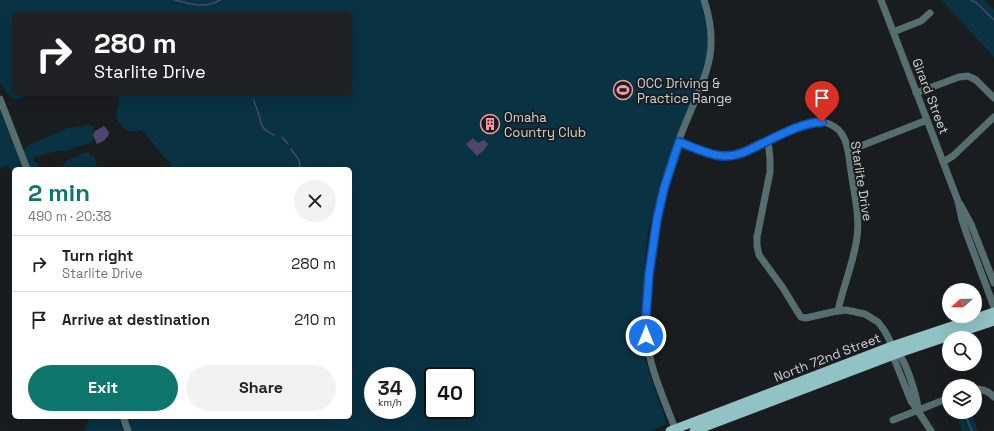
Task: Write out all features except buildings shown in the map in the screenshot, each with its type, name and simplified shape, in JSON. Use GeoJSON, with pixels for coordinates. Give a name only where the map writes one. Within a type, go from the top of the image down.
{"type":"FeatureCollection","features":[{"type":"Feature","properties":{"kind":"main road","name":"North 72nd Street"},"geometry":{"type":"LineString","coordinates":[[694,431],[994,312]]}},
{"type":"Feature","properties":{"kind":"main road","name":"North 72nd Street"},"geometry":{"type":"LineString","coordinates":[[674,430],[895,352],[994,321]]}},
{"type":"Feature","properties":{"kind":"street"},"geometry":{"type":"LineString","coordinates":[[674,430],[650,357],[646,341],[645,326],[649,274],[657,219],[664,188],[679,142],[703,82],[710,56],[712,37],[704,0]]}},
{"type":"Feature","properties":{"kind":"street","name":"Girard Street"},"geometry":{"type":"LineString","coordinates":[[881,0],[958,200],[991,265],[994,283]]}},
{"type":"Feature","properties":{"kind":"street"},"geometry":{"type":"LineString","coordinates":[[894,32],[921,21],[930,13]]}},
{"type":"Feature","properties":{"kind":"street"},"geometry":{"type":"LineString","coordinates":[[916,93],[964,76],[976,80],[994,98]]}},
{"type":"Feature","properties":{"kind":"street"},"geometry":{"type":"LineString","coordinates":[[0,99],[26,167]]}},
{"type":"Feature","properties":{"kind":"street"},"geometry":{"type":"LineString","coordinates":[[943,162],[953,156],[994,117]]}},
{"type":"Feature","properties":{"kind":"street"},"geometry":{"type":"LineString","coordinates":[[848,151],[927,120]]}},
{"type":"Feature","properties":{"kind":"street","name":"Starlite Drive"},"geometry":{"type":"LineString","coordinates":[[679,142],[716,155],[732,156],[745,152],[808,124],[822,122],[829,124],[843,135],[848,151],[858,231],[854,253],[838,311]]}},
{"type":"Feature","properties":{"kind":"street"},"geometry":{"type":"LineString","coordinates":[[768,141],[770,172],[758,231],[757,241],[759,255],[783,288],[801,317],[806,318],[846,310],[865,314],[878,322],[884,330],[895,352],[911,401],[931,431]]}},
{"type":"Feature","properties":{"kind":"street","name":"Girard Street"},"geometry":{"type":"LineString","coordinates":[[958,200],[962,220],[994,307]]}},
{"type":"Feature","properties":{"kind":"street"},"geometry":{"type":"LineString","coordinates":[[980,270],[991,265]]}},
{"type":"Feature","properties":{"kind":"street"},"geometry":{"type":"LineString","coordinates":[[982,390],[990,393],[994,397]]}},
{"type":"Feature","properties":{"kind":"street"},"geometry":{"type":"LineString","coordinates":[[893,420],[942,401]]}},
{"type":"Feature","properties":{"kind":"street"},"geometry":{"type":"LineString","coordinates":[[124,419],[128,431]]}},
{"type":"Feature","properties":{"kind":"shaded area","name":"Omaha Country Club"},"geometry":{"type":"Polygon","coordinates":[[[0,0],[700,0],[704,8],[709,28],[706,69],[676,140],[674,141],[672,147],[673,150],[664,177],[661,179],[657,194],[659,196],[648,233],[644,274],[646,277],[643,306],[641,311],[640,344],[667,424],[650,431],[131,431],[126,419],[352,419],[352,167],[172,167],[142,130],[129,131],[119,123],[116,110],[120,103],[118,96],[352,96],[352,12],[12,12],[12,96],[25,96],[19,99],[14,99],[0,83],[0,0]]]}},
{"type":"Feature","properties":{"kind":"shaded area"},"geometry":{"type":"Polygon","coordinates":[[[941,0],[984,0],[994,9],[994,57],[941,0]]]}},
{"type":"Feature","properties":{"kind":"shaded area"},"geometry":{"type":"Polygon","coordinates":[[[0,110],[22,167],[12,167],[12,173],[8,165],[0,169],[0,110]]]}},
{"type":"Feature","properties":{"kind":"shaded area"},"geometry":{"type":"Polygon","coordinates":[[[92,125],[94,129],[94,136],[91,143],[67,151],[57,151],[35,156],[33,160],[39,167],[27,167],[23,151],[28,146],[65,129],[92,125]]]}},
{"type":"Feature","properties":{"kind":"shaded area"},"geometry":{"type":"Polygon","coordinates":[[[104,126],[109,134],[105,139],[97,144],[93,135],[95,131],[104,126]]]}},
{"type":"Feature","properties":{"kind":"shaded area"},"geometry":{"type":"Polygon","coordinates":[[[473,138],[478,143],[484,140],[488,144],[477,156],[466,144],[473,138]]]}},
{"type":"Feature","properties":{"kind":"shaded area"},"geometry":{"type":"Polygon","coordinates":[[[87,152],[92,155],[95,159],[96,167],[62,167],[69,159],[87,152]]]}},
{"type":"Feature","properties":{"kind":"shaded area"},"geometry":{"type":"Polygon","coordinates":[[[89,419],[119,419],[123,431],[84,431],[89,419]]]}},
{"type":"Feature","properties":{"kind":"shaded area"},"geometry":{"type":"Polygon","coordinates":[[[958,419],[974,419],[978,431],[962,431],[958,419]]]}},
{"type":"Feature","properties":{"kind":"waterway"},"geometry":{"type":"LineString","coordinates":[[175,0],[198,5],[214,3],[220,0]]}},
{"type":"Feature","properties":{"kind":"waterway"},"geometry":{"type":"LineString","coordinates":[[971,0],[978,4],[994,20]]}},
{"type":"Feature","properties":{"kind":"waterway"},"geometry":{"type":"LineString","coordinates":[[254,100],[262,126],[274,135]]}},
{"type":"Feature","properties":{"kind":"waterway"},"geometry":{"type":"LineString","coordinates":[[282,137],[288,144]]}},
{"type":"Feature","properties":{"kind":"waterway"},"geometry":{"type":"LineString","coordinates":[[291,149],[300,163],[300,167]]}},
{"type":"Feature","properties":{"kind":"waterway"},"geometry":{"type":"LineString","coordinates":[[967,419],[972,431]]}},
{"type":"Feature","properties":{"kind":"place","name":"OCC Driving & Practice Range"},"geometry":{"type":"Point","coordinates":[623,90]}},
{"type":"Feature","properties":{"kind":"place","name":"Omaha Country Club"},"geometry":{"type":"Point","coordinates":[490,124]}},
{"type":"Feature","properties":{"kind":"route"},"geometry":{"type":"LineString","coordinates":[[646,336],[645,326],[649,274],[657,219],[664,188],[679,142],[716,155],[732,156],[745,152],[813,122],[822,122]]}}]}
